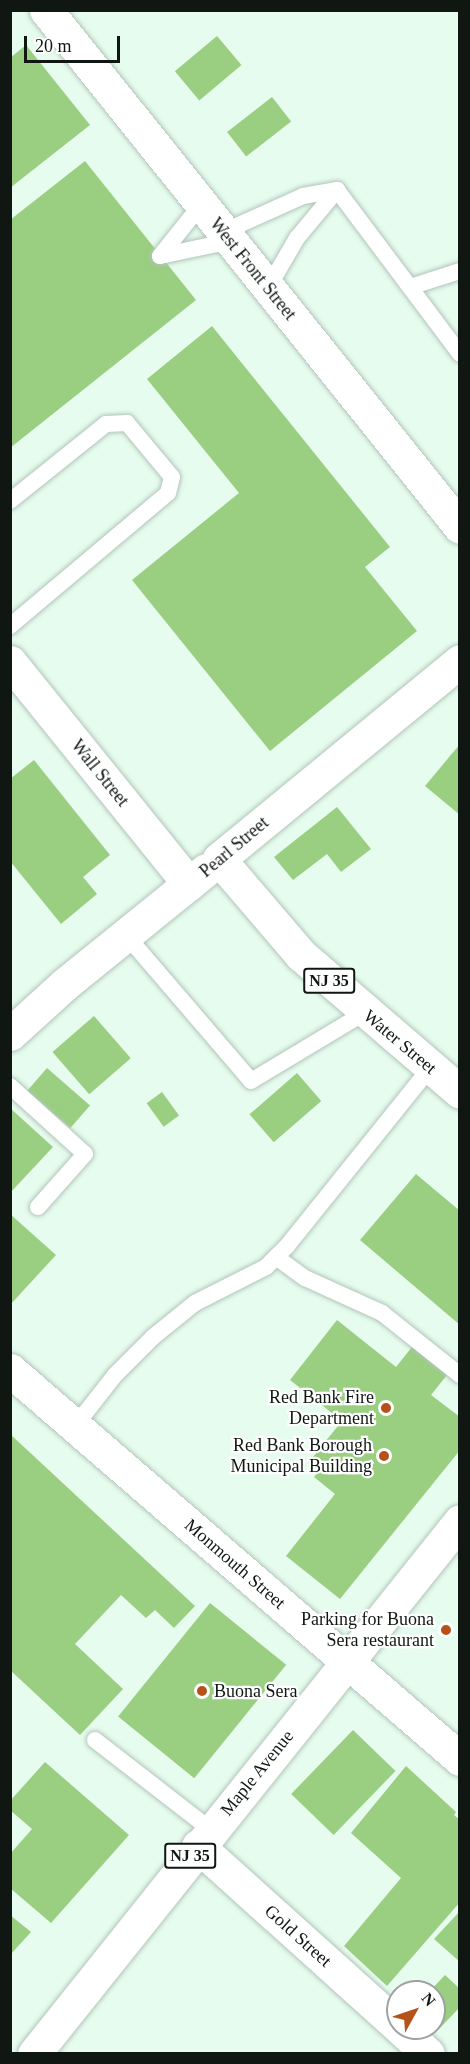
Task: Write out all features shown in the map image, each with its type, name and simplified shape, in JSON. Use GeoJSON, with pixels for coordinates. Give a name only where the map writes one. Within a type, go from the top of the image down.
{"type":"FeatureCollection","features":[{"type":"Feature","properties":{"kind":"main road","name":"West Front Street"},"geometry":{"type":"LineString","coordinates":[[46,10],[459,527]]}},
{"type":"Feature","properties":{"kind":"main road","name":"Pearl Street"},"geometry":{"type":"LineString","coordinates":[[10,1034],[126,935],[459,661]]}},
{"type":"Feature","properties":{"kind":"main road","name":"Wall Street"},"geometry":{"type":"LineString","coordinates":[[10,662],[189,884]]}},
{"type":"Feature","properties":{"kind":"main road","name":"Water Street"},"geometry":{"type":"LineString","coordinates":[[219,860],[300,955],[364,1013],[459,1092]]}},
{"type":"Feature","properties":{"kind":"main road","name":"Monmouth Street"},"geometry":{"type":"LineString","coordinates":[[10,1370],[348,1660],[457,1750]]}},
{"type":"Feature","properties":{"kind":"main road","name":"Maple Avenue"},"geometry":{"type":"LineString","coordinates":[[34,2054],[459,1521]]}},
{"type":"Feature","properties":{"kind":"main road","name":"Gold Street"},"geometry":{"type":"LineString","coordinates":[[205,1838],[386,2014]]}},
{"type":"Feature","properties":{"kind":"main road","name":"Gold Street"},"geometry":{"type":"LineString","coordinates":[[413,2040],[428,2054]]}},
{"type":"Feature","properties":{"kind":"lane"},"geometry":{"type":"LineString","coordinates":[[201,205],[160,256],[227,236],[303,196],[337,190]]}},
{"type":"Feature","properties":{"kind":"lane"},"geometry":{"type":"LineString","coordinates":[[337,190],[459,354]]}},
{"type":"Feature","properties":{"kind":"lane"},"geometry":{"type":"LineString","coordinates":[[268,288],[297,238],[337,190]]}},
{"type":"Feature","properties":{"kind":"lane"},"geometry":{"type":"LineString","coordinates":[[410,287],[459,271]]}},
{"type":"Feature","properties":{"kind":"lane"},"geometry":{"type":"LineString","coordinates":[[10,501],[106,424],[127,423],[172,477],[168,493],[10,626]]}},
{"type":"Feature","properties":{"kind":"lane"},"geometry":{"type":"LineString","coordinates":[[126,935],[251,1081],[364,1013]]}},
{"type":"Feature","properties":{"kind":"lane"},"geometry":{"type":"LineString","coordinates":[[75,1426],[115,1375],[153,1336],[195,1303],[266,1267],[276,1257],[429,1068]]}},
{"type":"Feature","properties":{"kind":"lane"},"geometry":{"type":"LineString","coordinates":[[10,1086],[86,1154],[38,1207]]}},
{"type":"Feature","properties":{"kind":"lane"},"geometry":{"type":"LineString","coordinates":[[276,1257],[305,1278],[382,1313],[459,1375]]}},
{"type":"Feature","properties":{"kind":"lane"},"geometry":{"type":"LineString","coordinates":[[95,1740],[150,1779],[205,1838]]}},
{"type":"Feature","properties":{"kind":"building"},"geometry":{"type":"Polygon","coordinates":[[[217,36],[241,65],[199,100],[175,71],[217,36]]]}},
{"type":"Feature","properties":{"kind":"building"},"geometry":{"type":"Polygon","coordinates":[[[26,45],[90,125],[10,188],[10,58],[26,45]]]}},
{"type":"Feature","properties":{"kind":"building"},"geometry":{"type":"Polygon","coordinates":[[[272,97],[291,121],[246,157],[227,132],[272,97]]]}},
{"type":"Feature","properties":{"kind":"building"},"geometry":{"type":"Polygon","coordinates":[[[85,161],[196,300],[10,448],[10,220],[85,161]]]}},
{"type":"Feature","properties":{"kind":"building"},"geometry":{"type":"Polygon","coordinates":[[[212,326],[390,547],[365,567],[417,631],[270,751],[132,580],[239,493],[147,379],[212,326]]]}},
{"type":"Feature","properties":{"kind":"building"},"geometry":{"type":"Polygon","coordinates":[[[460,744],[460,815],[425,786],[460,744]]]}},
{"type":"Feature","properties":{"kind":"building"},"geometry":{"type":"Polygon","coordinates":[[[34,760],[110,855],[83,877],[97,894],[61,924],[10,861],[10,779],[34,760]]]}},
{"type":"Feature","properties":{"kind":"building"},"geometry":{"type":"Polygon","coordinates":[[[337,807],[371,849],[341,872],[327,854],[293,880],[274,857],[337,807]]]}},
{"type":"Feature","properties":{"kind":"building"},"geometry":{"type":"Polygon","coordinates":[[[94,1016],[131,1058],[89,1094],[52,1052],[94,1016]]]}},
{"type":"Feature","properties":{"kind":"building"},"geometry":{"type":"Polygon","coordinates":[[[47,1068],[90,1105],[70,1128],[27,1091],[47,1068]]]}},
{"type":"Feature","properties":{"kind":"building"},"geometry":{"type":"Polygon","coordinates":[[[297,1073],[321,1101],[274,1142],[249,1114],[297,1073]]]}},
{"type":"Feature","properties":{"kind":"building"},"geometry":{"type":"Polygon","coordinates":[[[162,1092],[179,1115],[164,1127],[147,1103],[162,1092]]]}},
{"type":"Feature","properties":{"kind":"building"},"geometry":{"type":"Polygon","coordinates":[[[10,1108],[53,1147],[10,1193],[10,1108]]]}},
{"type":"Feature","properties":{"kind":"building"},"geometry":{"type":"Polygon","coordinates":[[[416,1174],[460,1211],[460,1325],[360,1240],[416,1174]]]}},
{"type":"Feature","properties":{"kind":"building"},"geometry":{"type":"Polygon","coordinates":[[[10,1214],[56,1255],[10,1305],[10,1214]]]}},
{"type":"Feature","properties":{"kind":"building","name":"Red Bank Borough Municipal Building"},"geometry":{"type":"Polygon","coordinates":[[[337,1320],[396,1367],[412,1347],[447,1375],[431,1395],[460,1417],[460,1450],[340,1599],[286,1556],[335,1494],[314,1477],[319,1471],[308,1463],[342,1421],[290,1380],[337,1320]]]}},
{"type":"Feature","properties":{"kind":"building"},"geometry":{"type":"Polygon","coordinates":[[[10,1434],[195,1606],[174,1628],[155,1610],[146,1618],[121,1595],[75,1644],[123,1689],[80,1735],[10,1670],[10,1434]]]}},
{"type":"Feature","properties":{"kind":"building","name":"Buona Sera"},"geometry":{"type":"Polygon","coordinates":[[[210,1603],[286,1665],[194,1778],[118,1716],[210,1603]]]}},
{"type":"Feature","properties":{"kind":"building"},"geometry":{"type":"Polygon","coordinates":[[[353,1730],[395,1771],[334,1835],[291,1794],[353,1730]]]}},
{"type":"Feature","properties":{"kind":"building"},"geometry":{"type":"Polygon","coordinates":[[[45,1762],[129,1835],[51,1923],[10,1888],[10,1854],[32,1829],[10,1810],[10,1801],[45,1762]]]}},
{"type":"Feature","properties":{"kind":"building"},"geometry":{"type":"Polygon","coordinates":[[[406,1766],[456,1812],[454,1815],[460,1820],[460,1902],[392,1980],[386,1980],[386,1985],[344,1946],[401,1878],[351,1833],[406,1766]]]}},
{"type":"Feature","properties":{"kind":"building"},"geometry":{"type":"Polygon","coordinates":[[[460,1911],[460,1962],[434,1939],[460,1911]]]}},
{"type":"Feature","properties":{"kind":"building"},"geometry":{"type":"Polygon","coordinates":[[[10,1915],[31,1932],[10,1955],[10,1915]]]}},
{"type":"Feature","properties":{"kind":"building"},"geometry":{"type":"Polygon","coordinates":[[[445,1975],[460,1989],[460,2007],[446,2022],[446,1980],[440,1980],[445,1975]]]}},
{"type":"Feature","properties":{"kind":"place","name":"Red Bank Fire Department"},"geometry":{"type":"Point","coordinates":[386,1408]}},
{"type":"Feature","properties":{"kind":"place","name":"Red Bank Borough Municipal Building"},"geometry":{"type":"Point","coordinates":[384,1456]}},
{"type":"Feature","properties":{"kind":"place","name":"Parking for Buona Sera restaurant"},"geometry":{"type":"Point","coordinates":[446,1630]}},
{"type":"Feature","properties":{"kind":"place","name":"Buona Sera"},"geometry":{"type":"Point","coordinates":[202,1691]}}]}
